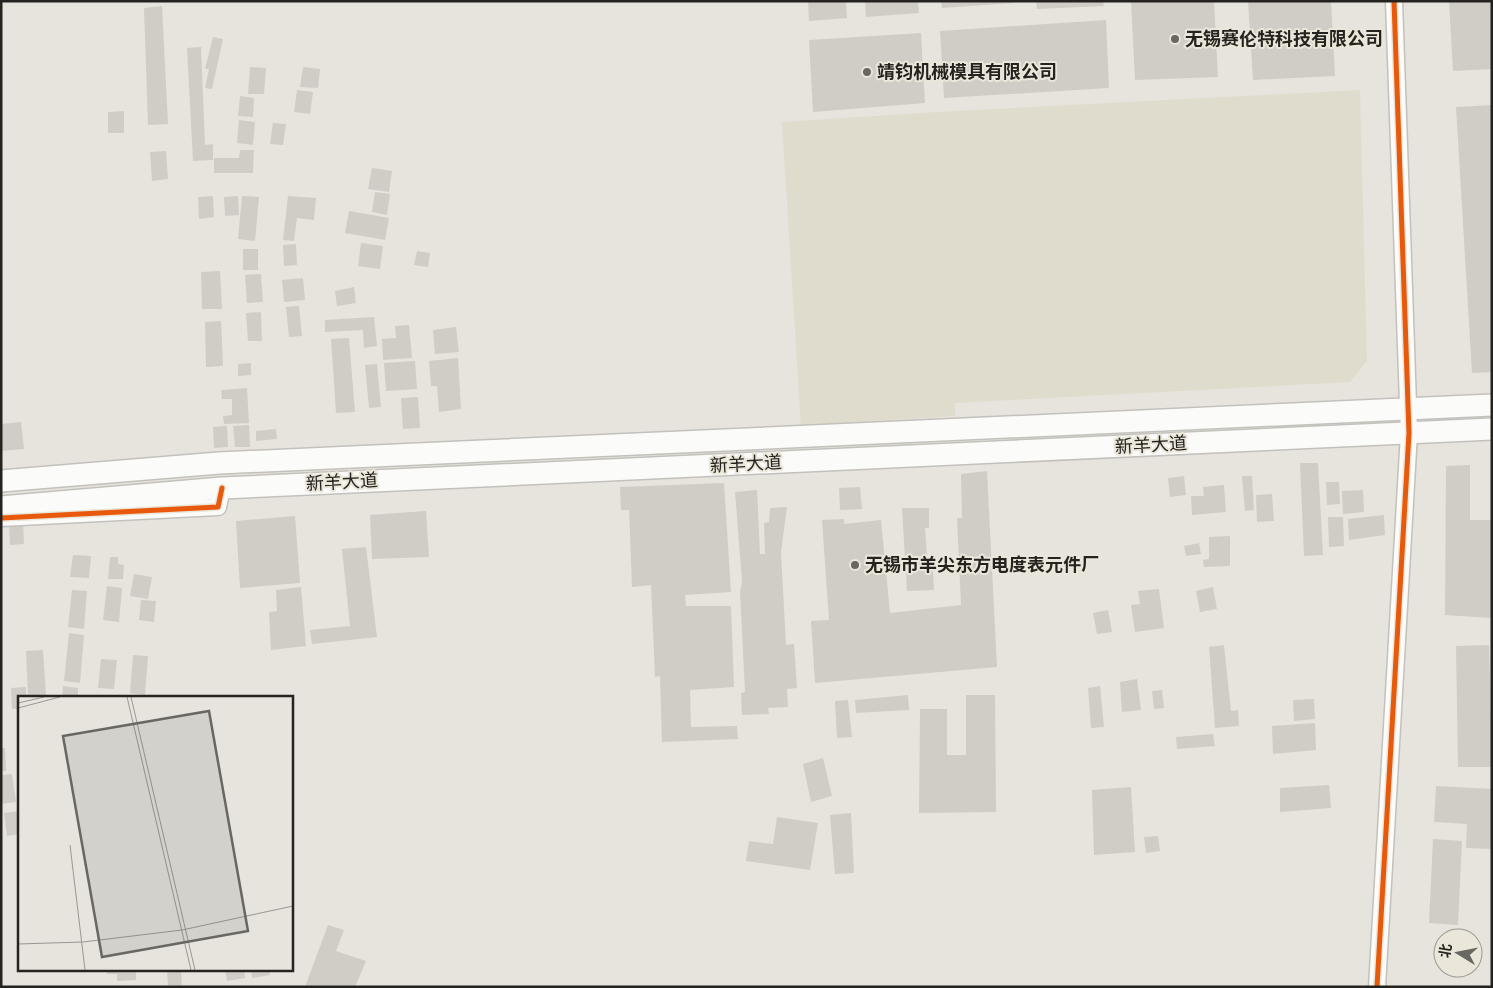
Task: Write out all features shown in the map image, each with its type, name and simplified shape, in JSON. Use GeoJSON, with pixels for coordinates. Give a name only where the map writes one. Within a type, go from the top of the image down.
{"type":"FeatureCollection","features":[{"type":"Feature","properties":{"kind":"main road","name":"新羊大道"},"geometry":{"type":"LineString","coordinates":[[1,481],[219,463],[1492,405]]}},
{"type":"Feature","properties":{"kind":"main road","name":"新羊大道"},"geometry":{"type":"LineString","coordinates":[[1,507],[222,488],[1492,429]]}},
{"type":"Feature","properties":{"kind":"street"},"geometry":{"type":"LineString","coordinates":[[1377,987],[1409,433],[1394,1]]}},
{"type":"Feature","properties":{"kind":"street"},"geometry":{"type":"LineString","coordinates":[[1,518],[218,507],[222,488]]}},
{"type":"Feature","properties":{"kind":"shaded area"},"geometry":{"type":"Polygon","coordinates":[[[1360,90],[1367,361],[1350,382],[955,403],[955,416],[801,426],[782,122],[1360,90]]]}},
{"type":"Feature","properties":{"kind":"building"},"geometry":{"type":"Polygon","coordinates":[[[808,1],[846,1],[847,18],[809,21],[808,1]]]}},
{"type":"Feature","properties":{"kind":"building"},"geometry":{"type":"Polygon","coordinates":[[[865,1],[918,1],[919,13],[866,17],[865,1]]]}},
{"type":"Feature","properties":{"kind":"building"},"geometry":{"type":"Polygon","coordinates":[[[941,1],[1013,1],[1013,3],[942,8],[941,1]]]}},
{"type":"Feature","properties":{"kind":"building"},"geometry":{"type":"Polygon","coordinates":[[[1036,1],[1103,1],[1104,6],[1037,9],[1036,1]]]}},
{"type":"Feature","properties":{"kind":"building","name":"无锡赛伦特科技有限公司"},"geometry":{"type":"Polygon","coordinates":[[[1131,1],[1214,1],[1218,77],[1135,80],[1131,1]]]}},
{"type":"Feature","properties":{"kind":"building"},"geometry":{"type":"Polygon","coordinates":[[[1248,1],[1331,1],[1335,76],[1253,80],[1248,1]]]}},
{"type":"Feature","properties":{"kind":"building"},"geometry":{"type":"Polygon","coordinates":[[[1449,1],[1492,1],[1492,69],[1453,71],[1449,1]]]}},
{"type":"Feature","properties":{"kind":"building"},"geometry":{"type":"Polygon","coordinates":[[[162,6],[168,124],[148,125],[144,8],[162,6]]]}},
{"type":"Feature","properties":{"kind":"building"},"geometry":{"type":"Polygon","coordinates":[[[1106,20],[1109,88],[944,98],[940,31],[1106,20]]]}},
{"type":"Feature","properties":{"kind":"building","name":"靖钧机械模具有限公司"},"geometry":{"type":"Polygon","coordinates":[[[921,33],[925,103],[813,112],[809,40],[921,33]]]}},
{"type":"Feature","properties":{"kind":"building"},"geometry":{"type":"Polygon","coordinates":[[[213,37],[223,39],[212,89],[205,88],[209,69],[205,69],[213,37]]]}},
{"type":"Feature","properties":{"kind":"building"},"geometry":{"type":"Polygon","coordinates":[[[201,47],[205,145],[213,144],[213,160],[193,161],[187,48],[201,47]]]}},
{"type":"Feature","properties":{"kind":"building"},"geometry":{"type":"Polygon","coordinates":[[[250,67],[266,68],[264,94],[248,94],[250,67]]]}},
{"type":"Feature","properties":{"kind":"building"},"geometry":{"type":"Polygon","coordinates":[[[303,67],[320,69],[318,88],[300,87],[303,67]]]}},
{"type":"Feature","properties":{"kind":"building"},"geometry":{"type":"Polygon","coordinates":[[[297,90],[313,92],[310,114],[294,112],[297,90]]]}},
{"type":"Feature","properties":{"kind":"building"},"geometry":{"type":"Polygon","coordinates":[[[240,96],[254,98],[253,117],[238,116],[240,96]]]}},
{"type":"Feature","properties":{"kind":"building"},"geometry":{"type":"Polygon","coordinates":[[[1492,105],[1492,372],[1472,373],[1456,107],[1492,105]]]}},
{"type":"Feature","properties":{"kind":"building"},"geometry":{"type":"Polygon","coordinates":[[[124,111],[124,133],[108,133],[108,112],[124,111]]]}},
{"type":"Feature","properties":{"kind":"building"},"geometry":{"type":"Polygon","coordinates":[[[239,120],[255,122],[253,145],[237,143],[239,120]]]}},
{"type":"Feature","properties":{"kind":"building"},"geometry":{"type":"Polygon","coordinates":[[[273,123],[286,124],[283,145],[270,144],[273,123]]]}},
{"type":"Feature","properties":{"kind":"building"},"geometry":{"type":"Polygon","coordinates":[[[240,150],[254,150],[253,173],[214,173],[214,158],[239,158],[240,150]]]}},
{"type":"Feature","properties":{"kind":"building"},"geometry":{"type":"Polygon","coordinates":[[[166,151],[168,179],[152,181],[150,152],[166,151]]]}},
{"type":"Feature","properties":{"kind":"building"},"geometry":{"type":"Polygon","coordinates":[[[372,168],[392,171],[389,192],[368,189],[372,168]]]}},
{"type":"Feature","properties":{"kind":"building"},"geometry":{"type":"Polygon","coordinates":[[[375,192],[390,194],[387,215],[372,212],[375,192]]]}},
{"type":"Feature","properties":{"kind":"building"},"geometry":{"type":"Polygon","coordinates":[[[213,196],[214,217],[199,219],[198,197],[213,196]]]}},
{"type":"Feature","properties":{"kind":"building"},"geometry":{"type":"Polygon","coordinates":[[[238,196],[239,215],[225,216],[224,197],[238,196]]]}},
{"type":"Feature","properties":{"kind":"building"},"geometry":{"type":"Polygon","coordinates":[[[242,196],[259,197],[255,241],[238,239],[242,196]]]}},
{"type":"Feature","properties":{"kind":"building"},"geometry":{"type":"Polygon","coordinates":[[[288,196],[316,198],[314,220],[297,218],[294,241],[283,240],[288,196]]]}},
{"type":"Feature","properties":{"kind":"building"},"geometry":{"type":"Polygon","coordinates":[[[349,211],[389,218],[385,240],[345,233],[349,211]]]}},
{"type":"Feature","properties":{"kind":"building"},"geometry":{"type":"Polygon","coordinates":[[[361,243],[383,246],[380,269],[358,266],[361,243]]]}},
{"type":"Feature","properties":{"kind":"building"},"geometry":{"type":"Polygon","coordinates":[[[296,244],[297,265],[284,266],[283,245],[296,244]]]}},
{"type":"Feature","properties":{"kind":"building"},"geometry":{"type":"Polygon","coordinates":[[[243,249],[258,249],[258,270],[243,270],[243,249]]]}},
{"type":"Feature","properties":{"kind":"building"},"geometry":{"type":"Polygon","coordinates":[[[417,251],[430,253],[428,267],[414,265],[417,251]]]}},
{"type":"Feature","properties":{"kind":"building"},"geometry":{"type":"Polygon","coordinates":[[[220,271],[222,309],[202,309],[201,272],[220,271]]]}},
{"type":"Feature","properties":{"kind":"building"},"geometry":{"type":"Polygon","coordinates":[[[261,274],[263,302],[247,303],[245,275],[261,274]]]}},
{"type":"Feature","properties":{"kind":"building"},"geometry":{"type":"Polygon","coordinates":[[[303,278],[305,300],[284,302],[282,280],[303,278]]]}},
{"type":"Feature","properties":{"kind":"building"},"geometry":{"type":"Polygon","coordinates":[[[354,287],[356,303],[337,306],[335,291],[354,287]]]}},
{"type":"Feature","properties":{"kind":"building"},"geometry":{"type":"Polygon","coordinates":[[[299,306],[302,336],[289,337],[286,307],[299,306]]]}},
{"type":"Feature","properties":{"kind":"building"},"geometry":{"type":"Polygon","coordinates":[[[261,312],[262,341],[248,341],[246,313],[261,312]]]}},
{"type":"Feature","properties":{"kind":"building"},"geometry":{"type":"Polygon","coordinates":[[[374,317],[377,346],[364,348],[363,330],[325,332],[325,320],[374,317]]]}},
{"type":"Feature","properties":{"kind":"building"},"geometry":{"type":"Polygon","coordinates":[[[221,321],[223,366],[206,367],[205,322],[221,321]]]}},
{"type":"Feature","properties":{"kind":"building"},"geometry":{"type":"Polygon","coordinates":[[[409,325],[412,358],[383,360],[382,339],[396,338],[395,326],[409,325]]]}},
{"type":"Feature","properties":{"kind":"building"},"geometry":{"type":"Polygon","coordinates":[[[456,327],[459,352],[435,354],[433,330],[456,327]]]}},
{"type":"Feature","properties":{"kind":"building"},"geometry":{"type":"Polygon","coordinates":[[[349,338],[355,412],[336,413],[331,339],[349,338]]]}},
{"type":"Feature","properties":{"kind":"building"},"geometry":{"type":"Polygon","coordinates":[[[458,358],[461,409],[439,412],[437,386],[431,386],[429,361],[458,358]]]}},
{"type":"Feature","properties":{"kind":"building"},"geometry":{"type":"Polygon","coordinates":[[[415,361],[417,389],[386,391],[384,363],[415,361]]]}},
{"type":"Feature","properties":{"kind":"building"},"geometry":{"type":"Polygon","coordinates":[[[251,363],[251,375],[238,376],[238,364],[251,363]]]}},
{"type":"Feature","properties":{"kind":"building"},"geometry":{"type":"Polygon","coordinates":[[[377,364],[381,407],[369,408],[365,365],[377,364]]]}},
{"type":"Feature","properties":{"kind":"building"},"geometry":{"type":"Polygon","coordinates":[[[247,388],[249,423],[224,424],[223,416],[232,415],[232,399],[222,399],[221,390],[247,388]]]}},
{"type":"Feature","properties":{"kind":"building"},"geometry":{"type":"Polygon","coordinates":[[[418,397],[420,428],[403,429],[401,398],[418,397]]]}},
{"type":"Feature","properties":{"kind":"building"},"geometry":{"type":"Polygon","coordinates":[[[21,422],[24,449],[1,451],[1,424],[21,422]]]}},
{"type":"Feature","properties":{"kind":"building"},"geometry":{"type":"Polygon","coordinates":[[[249,425],[250,447],[235,447],[233,426],[249,425]]]}},
{"type":"Feature","properties":{"kind":"building"},"geometry":{"type":"Polygon","coordinates":[[[227,426],[228,447],[214,448],[213,427],[227,426]]]}},
{"type":"Feature","properties":{"kind":"building"},"geometry":{"type":"Polygon","coordinates":[[[276,429],[277,439],[256,441],[256,431],[276,429]]]}},
{"type":"Feature","properties":{"kind":"building"},"geometry":{"type":"Polygon","coordinates":[[[1300,463],[1318,463],[1323,555],[1304,556],[1300,463]]]}},
{"type":"Feature","properties":{"kind":"building"},"geometry":{"type":"Polygon","coordinates":[[[1470,465],[1470,520],[1492,520],[1492,618],[1445,615],[1446,466],[1470,465]]]}},
{"type":"Feature","properties":{"kind":"building","name":"无锡市羊尖东方电度表元件厂"},"geometry":{"type":"Polygon","coordinates":[[[987,471],[997,667],[815,683],[811,621],[829,620],[822,520],[844,519],[844,524],[881,520],[890,613],[961,605],[957,518],[962,518],[961,474],[987,471]]]}},
{"type":"Feature","properties":{"kind":"building"},"geometry":{"type":"Polygon","coordinates":[[[1184,476],[1186,495],[1170,497],[1168,478],[1184,476]]]}},
{"type":"Feature","properties":{"kind":"building"},"geometry":{"type":"Polygon","coordinates":[[[1242,476],[1252,476],[1254,510],[1245,511],[1242,476]]]}},
{"type":"Feature","properties":{"kind":"building"},"geometry":{"type":"Polygon","coordinates":[[[1326,482],[1339,482],[1340,504],[1327,505],[1326,482]]]}},
{"type":"Feature","properties":{"kind":"building"},"geometry":{"type":"Polygon","coordinates":[[[724,483],[731,592],[685,595],[686,606],[731,606],[734,687],[690,690],[691,727],[737,726],[738,739],[662,742],[660,676],[655,677],[651,585],[632,587],[629,510],[621,510],[620,487],[724,483]]]}},
{"type":"Feature","properties":{"kind":"building"},"geometry":{"type":"Polygon","coordinates":[[[1224,485],[1226,512],[1192,515],[1191,496],[1204,496],[1203,487],[1224,485]]]}},
{"type":"Feature","properties":{"kind":"building"},"geometry":{"type":"Polygon","coordinates":[[[860,487],[862,509],[840,510],[839,488],[860,487]]]}},
{"type":"Feature","properties":{"kind":"building"},"geometry":{"type":"Polygon","coordinates":[[[757,490],[760,554],[765,554],[764,523],[769,522],[770,508],[787,507],[781,552],[786,645],[794,644],[797,688],[787,689],[788,707],[768,708],[769,714],[742,715],[741,693],[745,692],[740,592],[742,581],[735,492],[757,490]]]}},
{"type":"Feature","properties":{"kind":"building"},"geometry":{"type":"Polygon","coordinates":[[[1363,490],[1364,512],[1343,514],[1342,491],[1363,490]]]}},
{"type":"Feature","properties":{"kind":"building"},"geometry":{"type":"Polygon","coordinates":[[[1272,494],[1274,521],[1257,522],[1256,495],[1272,494]]]}},
{"type":"Feature","properties":{"kind":"building"},"geometry":{"type":"Polygon","coordinates":[[[902,508],[929,508],[929,528],[925,528],[928,571],[933,571],[934,590],[907,591],[902,508]]]}},
{"type":"Feature","properties":{"kind":"building"},"geometry":{"type":"Polygon","coordinates":[[[426,511],[429,557],[372,559],[370,515],[426,511]]]}},
{"type":"Feature","properties":{"kind":"building"},"geometry":{"type":"Polygon","coordinates":[[[1384,515],[1385,535],[1349,540],[1348,519],[1384,515]]]}},
{"type":"Feature","properties":{"kind":"building"},"geometry":{"type":"Polygon","coordinates":[[[295,516],[300,583],[240,588],[236,521],[295,516]]]}},
{"type":"Feature","properties":{"kind":"building"},"geometry":{"type":"Polygon","coordinates":[[[1328,517],[1343,517],[1344,546],[1329,547],[1328,517]]]}},
{"type":"Feature","properties":{"kind":"building"},"geometry":{"type":"Polygon","coordinates":[[[23,522],[24,544],[10,545],[9,523],[23,522]]]}},
{"type":"Feature","properties":{"kind":"building"},"geometry":{"type":"Polygon","coordinates":[[[1230,536],[1230,566],[1204,567],[1203,560],[1209,559],[1209,537],[1230,536]]]}},
{"type":"Feature","properties":{"kind":"building"},"geometry":{"type":"Polygon","coordinates":[[[1199,543],[1201,554],[1186,556],[1184,546],[1199,543]]]}},
{"type":"Feature","properties":{"kind":"building"},"geometry":{"type":"Polygon","coordinates":[[[366,547],[377,637],[312,644],[310,630],[350,626],[342,549],[366,547]]]}},
{"type":"Feature","properties":{"kind":"building"},"geometry":{"type":"Polygon","coordinates":[[[73,555],[91,556],[89,578],[70,577],[73,555]]]}},
{"type":"Feature","properties":{"kind":"building"},"geometry":{"type":"Polygon","coordinates":[[[110,557],[118,557],[118,564],[124,565],[123,579],[108,579],[110,557]]]}},
{"type":"Feature","properties":{"kind":"building"},"geometry":{"type":"Polygon","coordinates":[[[134,574],[152,577],[148,599],[130,596],[134,574]]]}},
{"type":"Feature","properties":{"kind":"building"},"geometry":{"type":"Polygon","coordinates":[[[107,586],[122,588],[119,622],[103,620],[107,586]]]}},
{"type":"Feature","properties":{"kind":"building"},"geometry":{"type":"Polygon","coordinates":[[[301,587],[306,646],[271,650],[269,612],[277,611],[276,590],[301,587]]]}},
{"type":"Feature","properties":{"kind":"building"},"geometry":{"type":"Polygon","coordinates":[[[1213,587],[1217,609],[1200,612],[1196,591],[1213,587]]]}},
{"type":"Feature","properties":{"kind":"building"},"geometry":{"type":"Polygon","coordinates":[[[1159,589],[1164,628],[1135,632],[1131,605],[1140,604],[1138,591],[1159,589]]]}},
{"type":"Feature","properties":{"kind":"building"},"geometry":{"type":"Polygon","coordinates":[[[72,590],[87,591],[84,629],[68,627],[72,590]]]}},
{"type":"Feature","properties":{"kind":"building"},"geometry":{"type":"Polygon","coordinates":[[[141,600],[156,601],[154,622],[139,620],[141,600]]]}},
{"type":"Feature","properties":{"kind":"building"},"geometry":{"type":"Polygon","coordinates":[[[1108,610],[1112,632],[1097,634],[1093,613],[1108,610]]]}},
{"type":"Feature","properties":{"kind":"building"},"geometry":{"type":"Polygon","coordinates":[[[69,633],[84,635],[80,683],[64,681],[69,633]]]}},
{"type":"Feature","properties":{"kind":"building"},"geometry":{"type":"Polygon","coordinates":[[[1224,645],[1231,711],[1238,710],[1239,726],[1215,728],[1209,647],[1224,645]]]}},
{"type":"Feature","properties":{"kind":"building"},"geometry":{"type":"Polygon","coordinates":[[[1489,645],[1492,767],[1458,767],[1456,646],[1489,645]]]}},
{"type":"Feature","properties":{"kind":"building"},"geometry":{"type":"Polygon","coordinates":[[[43,650],[46,695],[28,696],[26,651],[43,650]]]}},
{"type":"Feature","properties":{"kind":"building"},"geometry":{"type":"Polygon","coordinates":[[[133,655],[148,656],[145,695],[130,693],[133,655]]]}},
{"type":"Feature","properties":{"kind":"building"},"geometry":{"type":"Polygon","coordinates":[[[101,659],[117,660],[114,689],[98,688],[101,659]]]}},
{"type":"Feature","properties":{"kind":"building"},"geometry":{"type":"Polygon","coordinates":[[[1137,679],[1141,710],[1122,712],[1120,682],[1137,679]]]}},
{"type":"Feature","properties":{"kind":"building"},"geometry":{"type":"Polygon","coordinates":[[[63,686],[78,688],[78,696],[62,696],[63,686]]]}},
{"type":"Feature","properties":{"kind":"building"},"geometry":{"type":"Polygon","coordinates":[[[1100,686],[1104,727],[1091,728],[1088,688],[1100,686]]]}},
{"type":"Feature","properties":{"kind":"building"},"geometry":{"type":"Polygon","coordinates":[[[26,687],[26,696],[18,696],[18,709],[12,709],[11,688],[26,687]]]}},
{"type":"Feature","properties":{"kind":"building"},"geometry":{"type":"Polygon","coordinates":[[[1162,690],[1164,708],[1154,709],[1152,691],[1162,690]]]}},
{"type":"Feature","properties":{"kind":"building"},"geometry":{"type":"Polygon","coordinates":[[[908,695],[909,710],[856,713],[855,700],[908,695]]]}},
{"type":"Feature","properties":{"kind":"building"},"geometry":{"type":"Polygon","coordinates":[[[966,695],[995,695],[996,812],[919,813],[920,709],[947,709],[947,755],[966,755],[966,695]]]}},
{"type":"Feature","properties":{"kind":"building"},"geometry":{"type":"Polygon","coordinates":[[[1314,699],[1315,719],[1294,721],[1293,700],[1314,699]]]}},
{"type":"Feature","properties":{"kind":"building"},"geometry":{"type":"Polygon","coordinates":[[[848,700],[852,737],[837,738],[835,701],[848,700]]]}},
{"type":"Feature","properties":{"kind":"building"},"geometry":{"type":"Polygon","coordinates":[[[1315,723],[1316,750],[1273,754],[1272,726],[1315,723]]]}},
{"type":"Feature","properties":{"kind":"building"},"geometry":{"type":"Polygon","coordinates":[[[1213,734],[1215,746],[1177,749],[1176,737],[1213,734]]]}},
{"type":"Feature","properties":{"kind":"building"},"geometry":{"type":"Polygon","coordinates":[[[1,748],[5,748],[6,771],[1,771],[1,748]]]}},
{"type":"Feature","properties":{"kind":"building"},"geometry":{"type":"Polygon","coordinates":[[[823,758],[832,796],[811,802],[803,764],[823,758]]]}},
{"type":"Feature","properties":{"kind":"building"},"geometry":{"type":"Polygon","coordinates":[[[12,774],[16,802],[1,804],[1,775],[12,774]]]}},
{"type":"Feature","properties":{"kind":"building"},"geometry":{"type":"Polygon","coordinates":[[[1329,785],[1331,808],[1280,812],[1280,788],[1329,785]]]}},
{"type":"Feature","properties":{"kind":"building"},"geometry":{"type":"Polygon","coordinates":[[[1436,786],[1492,789],[1492,849],[1466,848],[1467,824],[1434,822],[1436,786]]]}},
{"type":"Feature","properties":{"kind":"building"},"geometry":{"type":"Polygon","coordinates":[[[1131,787],[1135,852],[1094,855],[1092,790],[1131,787]]]}},
{"type":"Feature","properties":{"kind":"building"},"geometry":{"type":"Polygon","coordinates":[[[18,811],[18,834],[7,836],[4,813],[18,811]]]}},
{"type":"Feature","properties":{"kind":"building"},"geometry":{"type":"Polygon","coordinates":[[[851,813],[854,873],[835,874],[830,815],[851,813]]]}},
{"type":"Feature","properties":{"kind":"building"},"geometry":{"type":"Polygon","coordinates":[[[777,817],[818,823],[810,870],[746,861],[749,841],[773,844],[777,817]]]}},
{"type":"Feature","properties":{"kind":"building"},"geometry":{"type":"Polygon","coordinates":[[[1158,836],[1160,851],[1146,853],[1144,837],[1158,836]]]}},
{"type":"Feature","properties":{"kind":"building"},"geometry":{"type":"Polygon","coordinates":[[[1433,839],[1462,841],[1458,925],[1429,923],[1433,839]]]}},
{"type":"Feature","properties":{"kind":"building"},"geometry":{"type":"Polygon","coordinates":[[[328,925],[344,930],[336,951],[366,961],[355,987],[305,987],[328,925]]]}},
{"type":"Feature","properties":{"kind":"building"},"geometry":{"type":"Polygon","coordinates":[[[107,970],[136,970],[136,980],[117,981],[117,974],[107,974],[107,970]]]}},
{"type":"Feature","properties":{"kind":"building"},"geometry":{"type":"Polygon","coordinates":[[[167,970],[181,970],[182,987],[168,987],[167,970]]]}},
{"type":"Feature","properties":{"kind":"building"},"geometry":{"type":"Polygon","coordinates":[[[225,970],[244,970],[245,978],[227,981],[225,970]]]}},
{"type":"Feature","properties":{"kind":"building"},"geometry":{"type":"Polygon","coordinates":[[[251,970],[269,970],[270,975],[252,978],[251,970]]]}},
{"type":"Feature","properties":{"kind":"cycle path"},"geometry":{"type":"LineString","coordinates":[[1377,987],[1409,433],[1394,1]]}},
{"type":"Feature","properties":{"kind":"cycle path"},"geometry":{"type":"LineString","coordinates":[[1,518],[218,507],[222,488]]}},
{"type":"Feature","properties":{"kind":"place","name":"无锡赛伦特科技有限公司"},"geometry":{"type":"Point","coordinates":[1175,39]}},
{"type":"Feature","properties":{"kind":"place","name":"靖钧机械模具有限公司"},"geometry":{"type":"Point","coordinates":[867,72]}},
{"type":"Feature","properties":{"kind":"place","name":"无锡市羊尖东方电度表元件厂"},"geometry":{"type":"Point","coordinates":[855,565]}}]}
